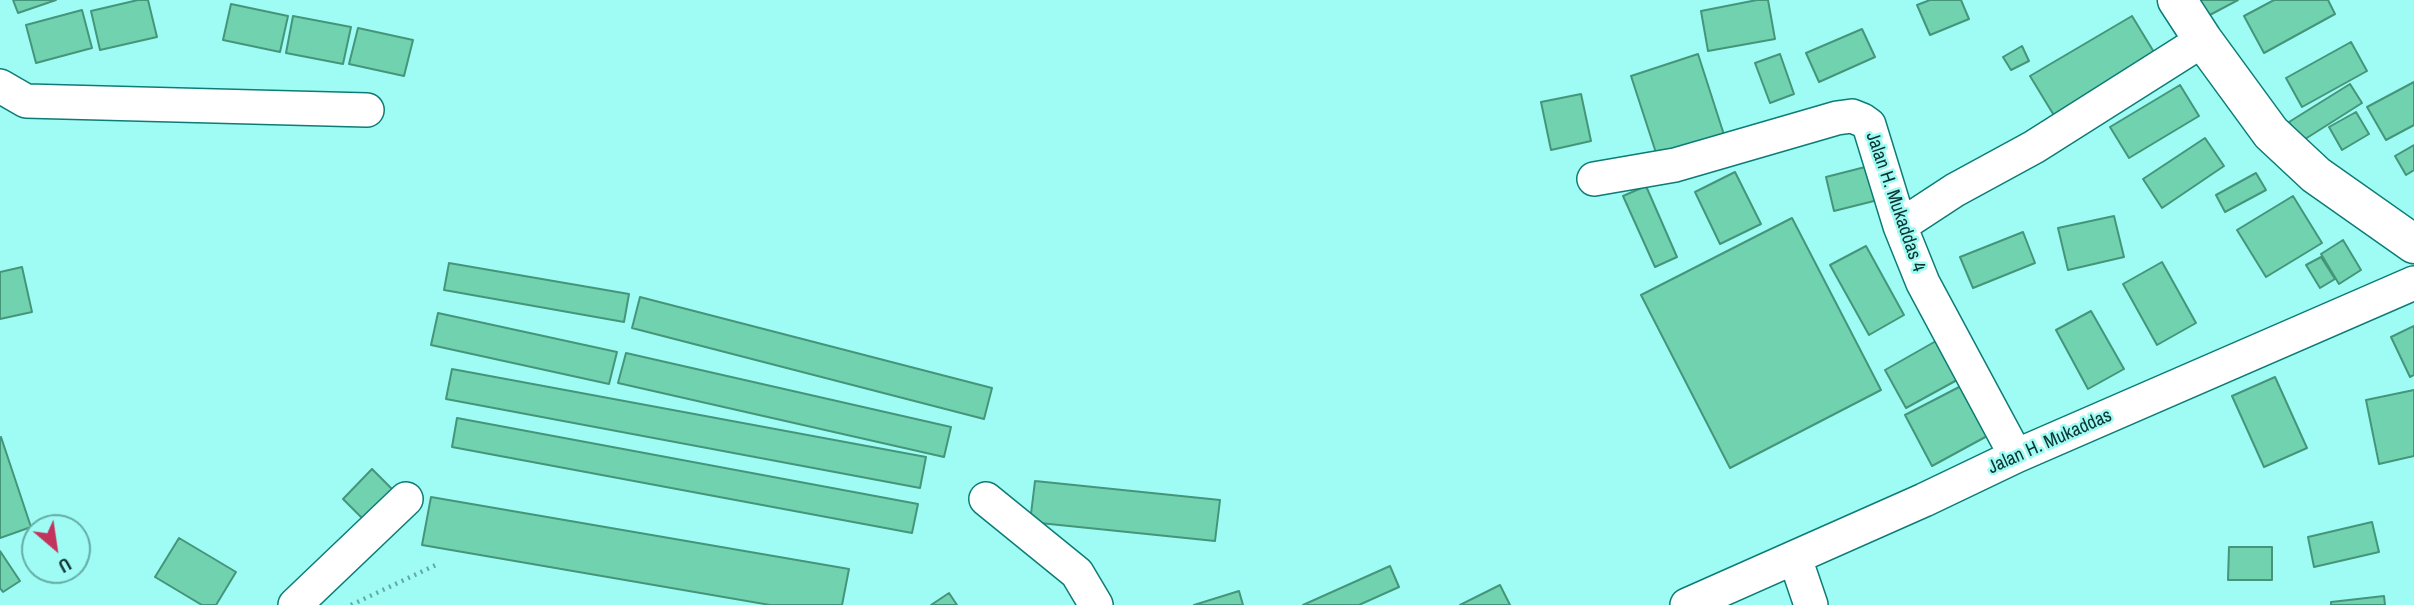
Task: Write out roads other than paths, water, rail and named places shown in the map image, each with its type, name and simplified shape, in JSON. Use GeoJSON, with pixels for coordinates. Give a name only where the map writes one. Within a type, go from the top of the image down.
{"type":"FeatureCollection","features":[{"type":"Feature","properties":{"kind":"street"},"geometry":{"type":"LineString","coordinates":[[2177,0],[2271,133],[2316,175],[2414,244]]}},
{"type":"Feature","properties":{"kind":"street"},"geometry":{"type":"LineString","coordinates":[[1900,226],[2203,40]]}},
{"type":"Feature","properties":{"kind":"street"},"geometry":{"type":"LineString","coordinates":[[0,86],[26,101],[367,110]]}},
{"type":"Feature","properties":{"kind":"street","name":"Jalan H. Mukaddas 4"},"geometry":{"type":"LineString","coordinates":[[1594,179],[1675,165],[1837,118],[1852,117],[1870,125],[1900,226],[1923,283],[2016,456]]}},
{"type":"Feature","properties":{"kind":"street","name":"Jalan H. Mukaddas"},"geometry":{"type":"LineString","coordinates":[[1687,605],[2016,456],[2414,283]]}},
{"type":"Feature","properties":{"kind":"street"},"geometry":{"type":"LineString","coordinates":[[295,605],[406,499]]}},
{"type":"Feature","properties":{"kind":"street"},"geometry":{"type":"LineString","coordinates":[[986,499],[1077,573],[1096,605]]}},
{"type":"Feature","properties":{"kind":"street"},"geometry":{"type":"LineString","coordinates":[[1795,558],[1811,605]]}}]}
